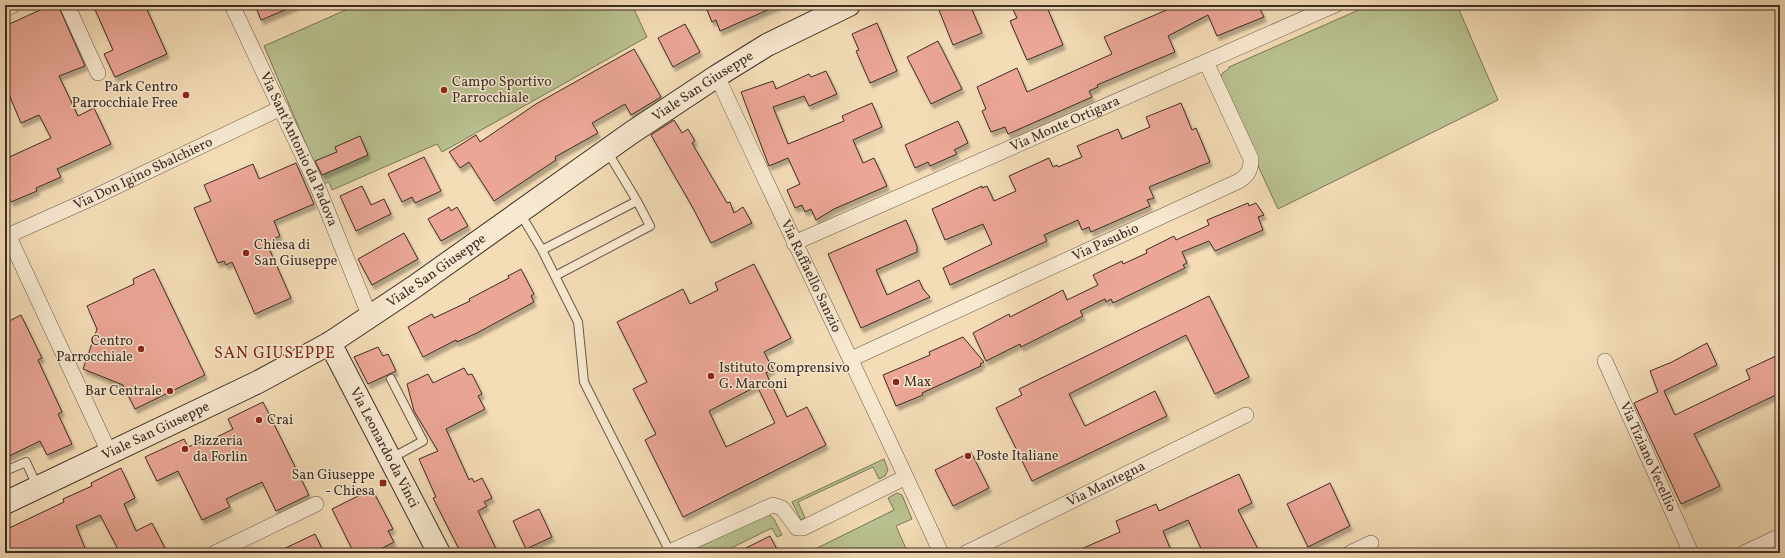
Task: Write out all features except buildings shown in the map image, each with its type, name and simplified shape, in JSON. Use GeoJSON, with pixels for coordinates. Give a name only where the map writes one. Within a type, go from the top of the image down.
{"type":"FeatureCollection","features":[{"type":"Feature","properties":{"kind":"main road","name":"Viale San Giuseppe"},"geometry":{"type":"LineString","coordinates":[[5,503],[258,382],[330,343],[370,317],[606,150],[717,76],[767,45],[849,5]]}},
{"type":"Feature","properties":{"kind":"main road","name":"Via Leonardo da Vinci"},"geometry":{"type":"LineString","coordinates":[[330,343],[439,553]]}},
{"type":"Feature","properties":{"kind":"street"},"geometry":{"type":"LineString","coordinates":[[5,9],[14,5]]}},
{"type":"Feature","properties":{"kind":"street"},"geometry":{"type":"LineString","coordinates":[[67,5],[98,73]]}},
{"type":"Feature","properties":{"kind":"street","name":"Via Sant'Antonio da Padova"},"geometry":{"type":"LineString","coordinates":[[232,5],[318,190],[370,317]]}},
{"type":"Feature","properties":{"kind":"street","name":"Via Monte Ortigara"},"geometry":{"type":"LineString","coordinates":[[794,243],[1335,5]]}},
{"type":"Feature","properties":{"kind":"street","name":"Via Pasubio"},"geometry":{"type":"LineString","coordinates":[[851,359],[1240,181],[1245,177],[1251,166],[1251,159],[1206,62]]}},
{"type":"Feature","properties":{"kind":"street","name":"Via Raffaello Sanzio"},"geometry":{"type":"LineString","coordinates":[[717,76],[794,243],[851,359],[941,553]]}},
{"type":"Feature","properties":{"kind":"street","name":"Via Don Igino Sbalchiero"},"geometry":{"type":"LineString","coordinates":[[7,236],[90,199],[281,108]]}},
{"type":"Feature","properties":{"kind":"street"},"geometry":{"type":"LineString","coordinates":[[7,236],[109,452]]}},
{"type":"Feature","properties":{"kind":"street","name":"Via Tiziano Vecellio"},"geometry":{"type":"LineString","coordinates":[[1606,361],[1691,553]]}},
{"type":"Feature","properties":{"kind":"street","name":"Via Mantegna"},"geometry":{"type":"LineString","coordinates":[[966,553],[1246,415]]}},
{"type":"Feature","properties":{"kind":"street"},"geometry":{"type":"LineString","coordinates":[[668,552],[773,505],[782,508],[797,528],[800,528],[906,477]]}},
{"type":"Feature","properties":{"kind":"street"},"geometry":{"type":"LineString","coordinates":[[215,553],[316,504]]}},
{"type":"Feature","properties":{"kind":"street"},"geometry":{"type":"LineString","coordinates":[[1744,553],[1780,536]]}},
{"type":"Feature","properties":{"kind":"street"},"geometry":{"type":"LineString","coordinates":[[1350,553],[1371,543]]}},
{"type":"Feature","properties":{"kind":"lane"},"geometry":{"type":"LineString","coordinates":[[555,276],[650,226],[637,201],[606,150]]}},
{"type":"Feature","properties":{"kind":"lane"},"geometry":{"type":"LineString","coordinates":[[542,250],[637,201]]}},
{"type":"Feature","properties":{"kind":"lane"},"geometry":{"type":"LineString","coordinates":[[519,212],[542,250],[578,322],[584,382],[668,552]]}},
{"type":"Feature","properties":{"kind":"lane"},"geometry":{"type":"LineString","coordinates":[[390,459],[423,441],[391,379]]}},
{"type":"Feature","properties":{"kind":"lane"},"geometry":{"type":"LineString","coordinates":[[5,471],[26,462],[37,487]]}},
{"type":"Feature","properties":{"kind":"green space","name":"Campo Sportivo Parrocchiale"},"geometry":{"type":"Polygon","coordinates":[[[357,5],[632,5],[647,37],[442,152],[437,144],[332,190],[329,182],[323,184],[264,46],[357,5]]]}},
{"type":"Feature","properties":{"kind":"green space"},"geometry":{"type":"Polygon","coordinates":[[[1359,5],[1457,5],[1498,100],[1278,209],[1223,90],[1221,76],[1229,67],[1361,9],[1359,5]]]}},
{"type":"Feature","properties":{"kind":"green space"},"geometry":{"type":"Polygon","coordinates":[[[884,459],[888,470],[885,476],[879,479],[873,467],[798,502],[805,518],[801,520],[792,502],[884,459]]]}},
{"type":"Feature","properties":{"kind":"green space"},"geometry":{"type":"Polygon","coordinates":[[[897,493],[902,495],[912,519],[896,526],[908,553],[807,553],[894,510],[888,498],[897,493]]]}},
{"type":"Feature","properties":{"kind":"green space"},"geometry":{"type":"Polygon","coordinates":[[[769,514],[774,519],[782,535],[777,537],[772,528],[721,553],[683,553],[769,514]]]}},
{"type":"Feature","properties":{"kind":"place","name":"Campo Sportivo Parrocchiale"},"geometry":{"type":"Point","coordinates":[444,90]}},
{"type":"Feature","properties":{"kind":"place","name":"Park Centro Parrocchiale Free"},"geometry":{"type":"Point","coordinates":[186,95]}},
{"type":"Feature","properties":{"kind":"place","name":"Chiesa di San Giuseppe"},"geometry":{"type":"Point","coordinates":[246,253]}},
{"type":"Feature","properties":{"kind":"place","name":"Centro Parrocchiale"},"geometry":{"type":"Point","coordinates":[141,349]}},
{"type":"Feature","properties":{"kind":"place","name":"Istituto Comprensivo G. Marconi"},"geometry":{"type":"Point","coordinates":[711,376]}},
{"type":"Feature","properties":{"kind":"place","name":"Max"},"geometry":{"type":"Point","coordinates":[896,382]}},
{"type":"Feature","properties":{"kind":"place","name":"Bar Centrale"},"geometry":{"type":"Point","coordinates":[170,391]}},
{"type":"Feature","properties":{"kind":"place","name":"Crai"},"geometry":{"type":"Point","coordinates":[259,420]}},
{"type":"Feature","properties":{"kind":"place","name":"Pizzeria da Forlin"},"geometry":{"type":"Point","coordinates":[185,449]}},
{"type":"Feature","properties":{"kind":"place","name":"Poste Italiane"},"geometry":{"type":"Point","coordinates":[968,456]}},
{"type":"Feature","properties":{"kind":"place","name":"San Giuseppe - Chiesa"},"geometry":{"type":"Point","coordinates":[383,483]}},
{"type":"Feature","properties":{"kind":"district","name":"SAN GIUSEPPE"},"geometry":{"type":"Point","coordinates":[275,354]}}]}
